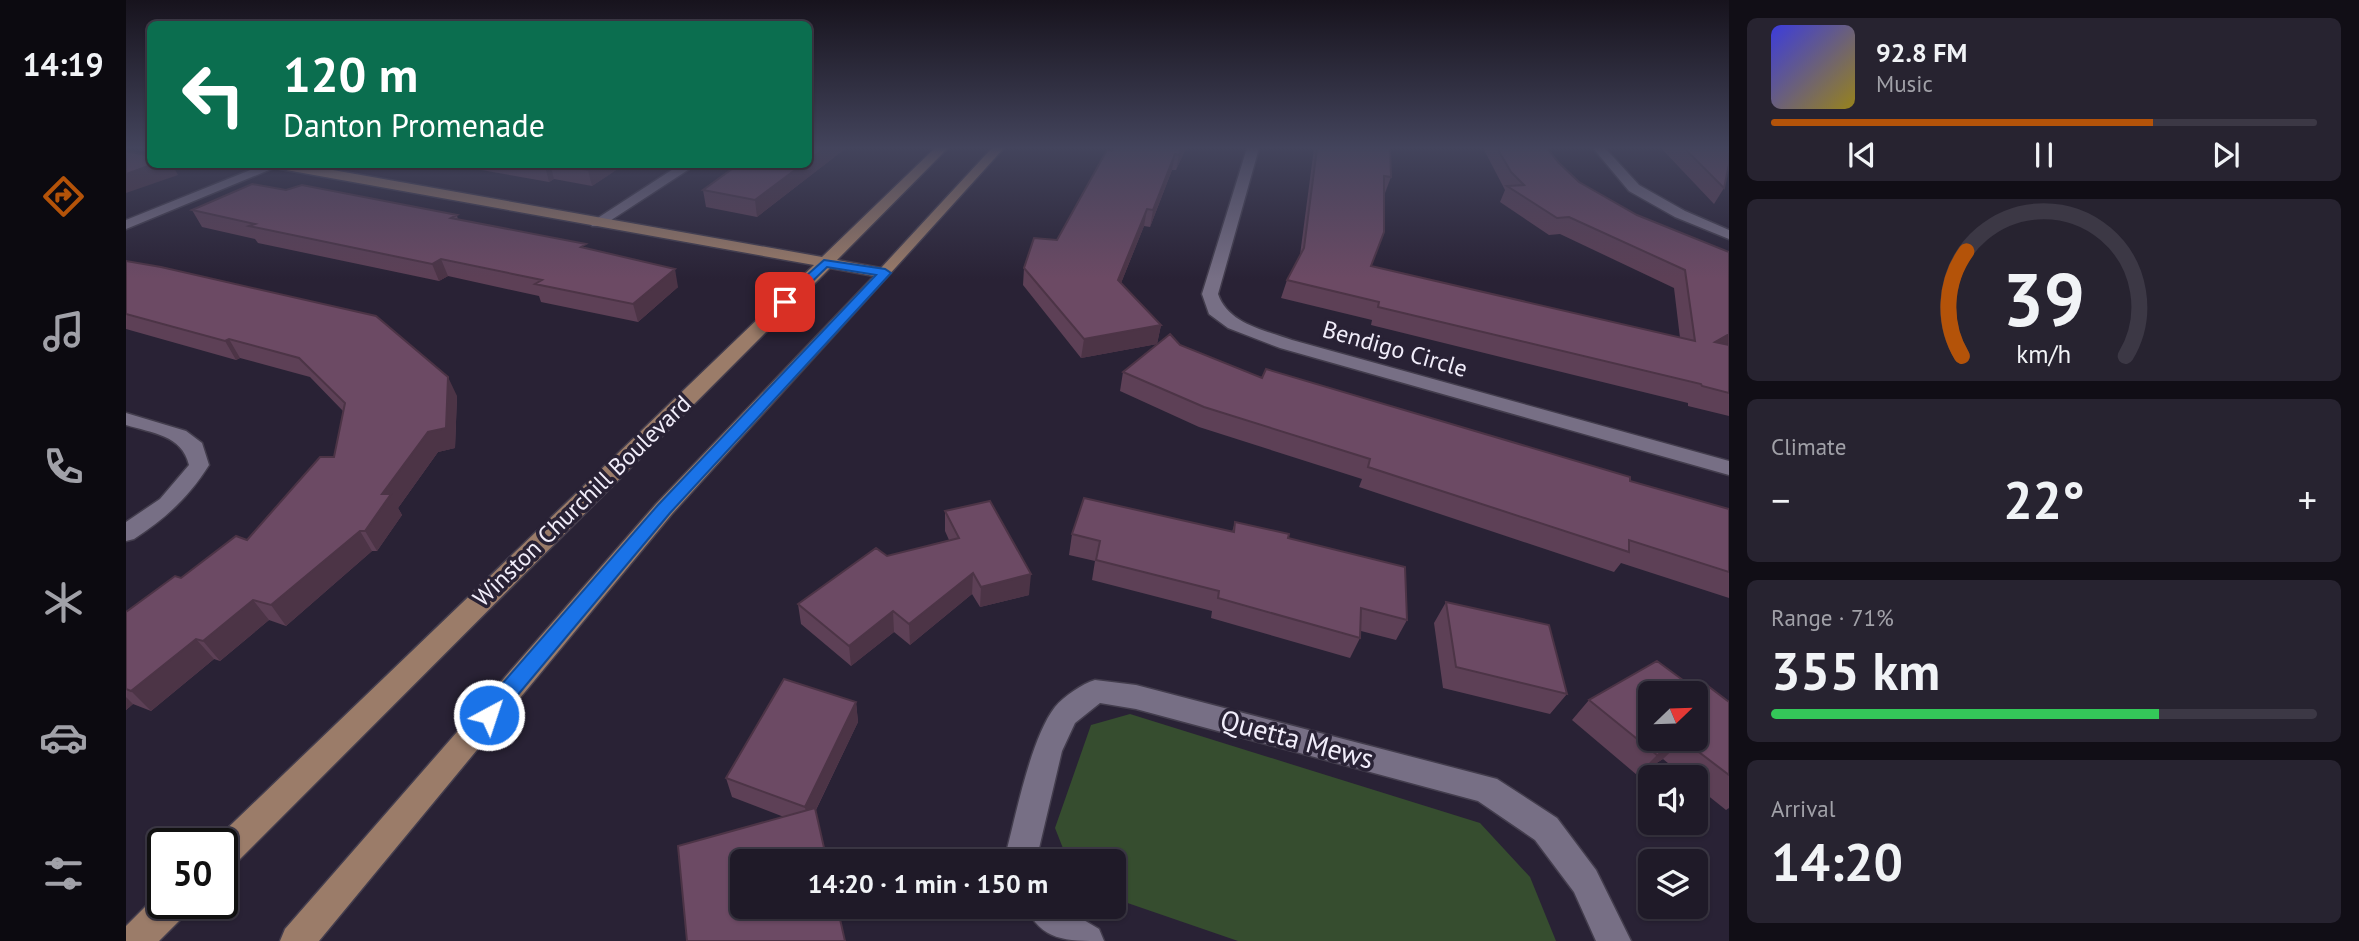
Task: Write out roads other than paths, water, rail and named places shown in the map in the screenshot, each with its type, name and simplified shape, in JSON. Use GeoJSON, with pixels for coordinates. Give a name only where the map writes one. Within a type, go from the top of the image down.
{"type":"FeatureCollection","features":[{"type":"Feature","properties":{"kind":"main road"},"geometry":{"type":"LineString","coordinates":[[427,192],[885,273]]}},
{"type":"Feature","properties":{"kind":"main road","name":"Winston Churchill Boulevard"},"geometry":{"type":"LineString","coordinates":[[238,839],[897,192]]}},
{"type":"Feature","properties":{"kind":"main road"},"geometry":{"type":"LineString","coordinates":[[297,941],[664,509],[958,192]]}},
{"type":"Feature","properties":{"kind":"main road"},"geometry":{"type":"LineString","coordinates":[[135,941],[157,919]]}},
{"type":"Feature","properties":{"kind":"street"},"geometry":{"type":"LineString","coordinates":[[126,225],[207,192]]}},
{"type":"Feature","properties":{"kind":"street"},"geometry":{"type":"LineString","coordinates":[[597,223],[647,192]]}},
{"type":"Feature","properties":{"kind":"street","name":"Bendigo Circle"},"geometry":{"type":"LineString","coordinates":[[1240,192],[1210,294],[1215,310],[1234,324],[1286,344],[1729,468]]}},
{"type":"Feature","properties":{"kind":"street"},"geometry":{"type":"LineString","coordinates":[[1641,192],[1680,214],[1729,235]]}},
{"type":"Feature","properties":{"kind":"street"},"geometry":{"type":"LineString","coordinates":[[126,419],[179,435],[195,448],[199,465],[184,489],[152,517],[126,533]]}},
{"type":"Feature","properties":{"kind":"street","name":"Quetta Mews"},"geometry":{"type":"LineString","coordinates":[[1023,849],[1048,751],[1065,715],[1094,691],[1136,697],[1486,789],[1546,829],[1585,881],[1615,941]]}},
{"type":"Feature","properties":{"kind":"street"},"geometry":{"type":"LineString","coordinates":[[1049,919],[1087,941]]}}]}
